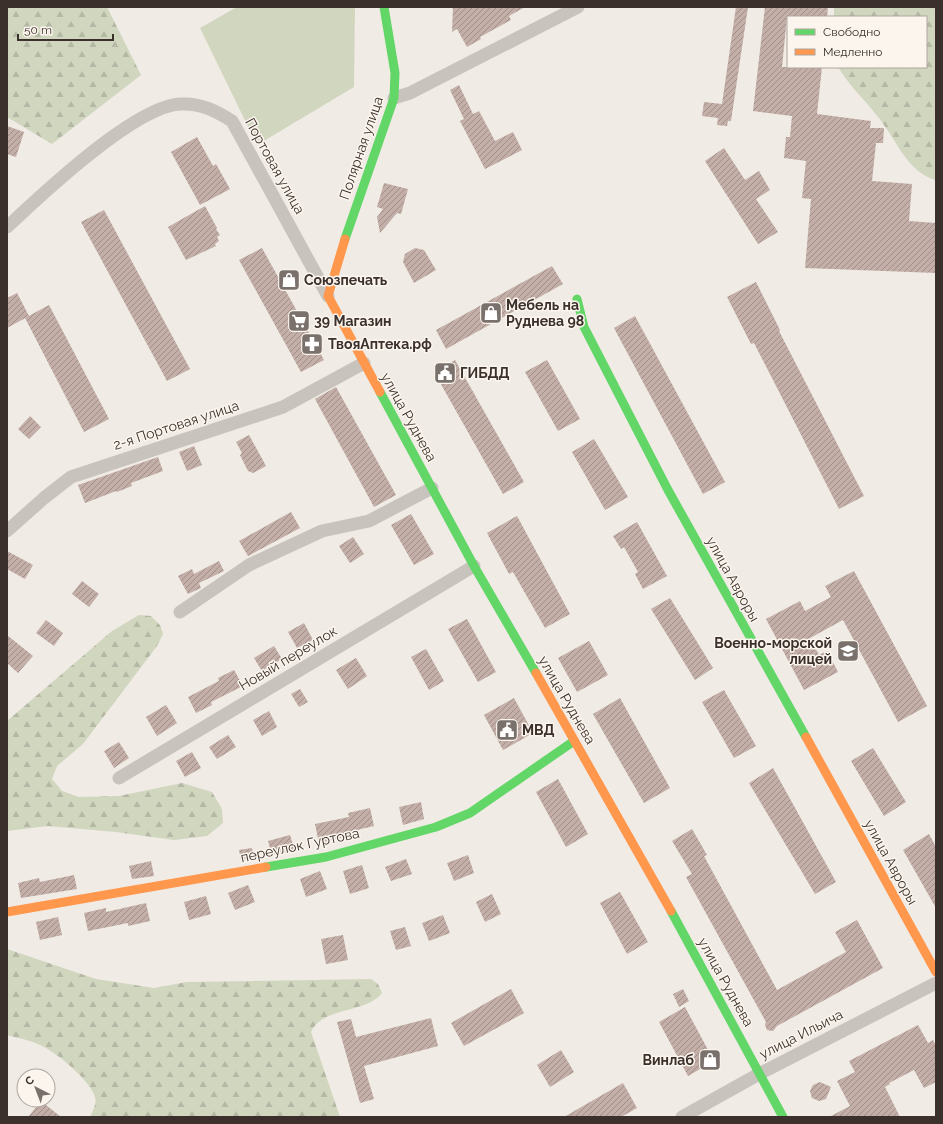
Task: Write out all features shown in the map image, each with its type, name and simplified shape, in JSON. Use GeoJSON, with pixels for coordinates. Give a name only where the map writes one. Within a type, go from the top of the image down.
{"type":"FeatureCollection","features":[{"type":"Feature","properties":{"kind":"street","name":"Полярная улица"},"geometry":{"type":"LineString","coordinates":[[328,296],[356,204],[394,98],[395,73],[384,7]]}},
{"type":"Feature","properties":{"kind":"street"},"geometry":{"type":"LineString","coordinates":[[394,98],[410,93],[578,7]]}},
{"type":"Feature","properties":{"kind":"street","name":"Портовая улица"},"geometry":{"type":"LineString","coordinates":[[7,227],[71,170],[115,135],[157,109],[180,104],[196,104],[216,111],[232,121],[328,296]]}},
{"type":"Feature","properties":{"kind":"street","name":"улица Руднева"},"geometry":{"type":"LineString","coordinates":[[328,296],[474,566],[703,968],[783,1117]]}},
{"type":"Feature","properties":{"kind":"street","name":"улица Авроры"},"geometry":{"type":"LineString","coordinates":[[577,299],[584,327],[668,490],[936,972]]}},
{"type":"Feature","properties":{"kind":"street","name":"2-я Портовая улица"},"geometry":{"type":"LineString","coordinates":[[7,531],[70,477],[283,407],[364,364]]}},
{"type":"Feature","properties":{"kind":"street"},"geometry":{"type":"LineString","coordinates":[[180,612],[249,565],[322,531],[369,521],[432,488]]}},
{"type":"Feature","properties":{"kind":"street","name":"Новый переулок"},"geometry":{"type":"LineString","coordinates":[[119,778],[474,566]]}},
{"type":"Feature","properties":{"kind":"street","name":"переулок Гуртова"},"geometry":{"type":"LineString","coordinates":[[7,912],[326,857],[436,827],[470,813],[574,741]]}},
{"type":"Feature","properties":{"kind":"street","name":"улица Ильича"},"geometry":{"type":"LineString","coordinates":[[682,1117],[759,1074],[936,983]]}},
{"type":"Feature","properties":{"kind":"green space"},"geometry":{"type":"Polygon","coordinates":[[[7,7],[107,7],[141,75],[52,144],[7,117],[7,7]]]}},
{"type":"Feature","properties":{"kind":"green space"},"geometry":{"type":"Polygon","coordinates":[[[237,7],[355,7],[354,87],[257,145],[200,28],[237,7]]]}},
{"type":"Feature","properties":{"kind":"green space"},"geometry":{"type":"Polygon","coordinates":[[[834,7],[936,7],[936,180],[921,173],[908,161],[890,133],[839,68],[927,68],[927,16],[834,16],[834,7]]]}},
{"type":"Feature","properties":{"kind":"green space"},"geometry":{"type":"Polygon","coordinates":[[[139,615],[151,616],[160,625],[163,634],[157,646],[83,744],[57,766],[52,779],[62,791],[79,797],[119,796],[182,783],[212,792],[222,809],[223,823],[207,836],[174,840],[116,832],[48,826],[7,831],[7,721],[112,631],[139,615]]]}},
{"type":"Feature","properties":{"kind":"green space"},"geometry":{"type":"Polygon","coordinates":[[[7,949],[96,979],[154,988],[187,982],[371,979],[378,984],[382,993],[375,1000],[366,1004],[325,1018],[317,1024],[311,1032],[340,1117],[90,1117],[95,1104],[95,1097],[87,1083],[72,1067],[47,1048],[7,1035],[7,949]]]}},
{"type":"Feature","properties":{"kind":"building"},"geometry":{"type":"Polygon","coordinates":[[[453,7],[525,7],[509,16],[511,20],[480,37],[481,39],[467,47],[457,29],[452,32],[453,7]]]}},
{"type":"Feature","properties":{"kind":"building"},"geometry":{"type":"Polygon","coordinates":[[[736,7],[748,7],[731,121],[728,121],[727,126],[717,125],[718,118],[702,116],[704,102],[722,104],[736,7]]]}},
{"type":"Feature","properties":{"kind":"building"},"geometry":{"type":"Polygon","coordinates":[[[765,7],[828,7],[827,16],[787,16],[782,67],[822,68],[817,114],[871,121],[870,128],[884,128],[883,143],[876,143],[872,181],[912,184],[909,221],[936,223],[936,273],[805,268],[811,199],[802,198],[806,161],[784,158],[786,137],[790,137],[792,116],[753,111],[765,7]]]}},
{"type":"Feature","properties":{"kind":"building"},"geometry":{"type":"Polygon","coordinates":[[[459,85],[473,114],[479,111],[495,141],[513,132],[522,150],[485,169],[460,121],[464,119],[450,90],[459,85]]]}},
{"type":"Feature","properties":{"kind":"building"},"geometry":{"type":"Polygon","coordinates":[[[7,126],[24,132],[16,157],[7,154],[7,126]]]}},
{"type":"Feature","properties":{"kind":"building"},"geometry":{"type":"Polygon","coordinates":[[[197,137],[213,166],[216,164],[230,189],[200,205],[171,152],[197,137]]]}},
{"type":"Feature","properties":{"kind":"building"},"geometry":{"type":"Polygon","coordinates":[[[724,148],[745,180],[759,171],[770,190],[756,199],[778,232],[758,244],[705,161],[724,148]]]}},
{"type":"Feature","properties":{"kind":"building"},"geometry":{"type":"Polygon","coordinates":[[[384,183],[408,189],[401,214],[397,213],[380,233],[377,217],[383,209],[377,207],[384,183]]]}},
{"type":"Feature","properties":{"kind":"building"},"geometry":{"type":"Polygon","coordinates":[[[205,206],[220,235],[217,237],[219,241],[215,244],[216,246],[186,260],[168,227],[205,206]]]}},
{"type":"Feature","properties":{"kind":"building"},"geometry":{"type":"Polygon","coordinates":[[[104,210],[190,369],[167,381],[81,222],[104,210]]]}},
{"type":"Feature","properties":{"kind":"building"},"geometry":{"type":"Polygon","coordinates":[[[262,248],[324,360],[301,372],[239,260],[262,248]]]}},
{"type":"Feature","properties":{"kind":"building"},"geometry":{"type":"Polygon","coordinates":[[[415,248],[424,250],[436,270],[414,283],[403,262],[405,254],[415,248]]]}},
{"type":"Feature","properties":{"kind":"building"},"geometry":{"type":"Polygon","coordinates":[[[552,266],[563,284],[446,349],[436,330],[552,266]]]}},
{"type":"Feature","properties":{"kind":"building"},"geometry":{"type":"Polygon","coordinates":[[[756,282],[780,330],[779,331],[864,496],[839,509],[754,343],[751,344],[727,297],[756,282]]]}},
{"type":"Feature","properties":{"kind":"building"},"geometry":{"type":"Polygon","coordinates":[[[17,293],[29,316],[7,328],[7,298],[17,293]]]}},
{"type":"Feature","properties":{"kind":"building"},"geometry":{"type":"Polygon","coordinates":[[[49,305],[109,419],[84,432],[25,318],[49,305]]]}},
{"type":"Feature","properties":{"kind":"building"},"geometry":{"type":"Polygon","coordinates":[[[635,316],[725,482],[703,494],[614,328],[635,316]]]}},
{"type":"Feature","properties":{"kind":"building"},"geometry":{"type":"Polygon","coordinates":[[[455,360],[524,482],[503,494],[434,372],[455,360]]]}},
{"type":"Feature","properties":{"kind":"building"},"geometry":{"type":"Polygon","coordinates":[[[547,360],[580,419],[558,431],[525,372],[547,360]]]}},
{"type":"Feature","properties":{"kind":"building"},"geometry":{"type":"Polygon","coordinates":[[[336,387],[396,495],[374,507],[315,399],[336,387]]]}},
{"type":"Feature","properties":{"kind":"building"},"geometry":{"type":"Polygon","coordinates":[[[30,416],[41,427],[29,439],[18,429],[30,416]]]}},
{"type":"Feature","properties":{"kind":"building"},"geometry":{"type":"Polygon","coordinates":[[[249,435],[266,466],[253,473],[248,471],[240,455],[242,453],[236,442],[249,435]]]}},
{"type":"Feature","properties":{"kind":"building"},"geometry":{"type":"Polygon","coordinates":[[[594,439],[628,497],[605,510],[572,452],[594,439]]]}},
{"type":"Feature","properties":{"kind":"building"},"geometry":{"type":"Polygon","coordinates":[[[194,446],[202,465],[187,471],[179,452],[194,446]]]}},
{"type":"Feature","properties":{"kind":"building"},"geometry":{"type":"Polygon","coordinates":[[[158,457],[163,471],[131,483],[132,486],[85,503],[78,485],[158,457]]]}},
{"type":"Feature","properties":{"kind":"building"},"geometry":{"type":"Polygon","coordinates":[[[291,512],[300,528],[248,556],[239,541],[291,512]]]}},
{"type":"Feature","properties":{"kind":"building"},"geometry":{"type":"Polygon","coordinates":[[[411,514],[434,554],[414,565],[391,525],[411,514]]]}},
{"type":"Feature","properties":{"kind":"building"},"geometry":{"type":"Polygon","coordinates":[[[517,516],[570,614],[545,628],[513,572],[509,574],[487,533],[517,516]]]}},
{"type":"Feature","properties":{"kind":"building"},"geometry":{"type":"Polygon","coordinates":[[[637,522],[667,576],[643,589],[635,574],[638,572],[624,547],[621,549],[613,536],[637,522]]]}},
{"type":"Feature","properties":{"kind":"building"},"geometry":{"type":"Polygon","coordinates":[[[353,537],[364,554],[350,563],[339,546],[353,537]]]}},
{"type":"Feature","properties":{"kind":"building"},"geometry":{"type":"Polygon","coordinates":[[[7,551],[33,565],[25,579],[7,569],[7,551]]]}},
{"type":"Feature","properties":{"kind":"building"},"geometry":{"type":"Polygon","coordinates":[[[219,561],[224,571],[199,583],[201,588],[188,594],[178,576],[192,569],[194,574],[219,561]]]}},
{"type":"Feature","properties":{"kind":"building"},"geometry":{"type":"Polygon","coordinates":[[[854,571],[927,706],[898,722],[843,620],[810,638],[819,655],[827,651],[838,672],[804,690],[766,619],[800,601],[805,611],[831,597],[825,586],[854,571]]]}},
{"type":"Feature","properties":{"kind":"building"},"geometry":{"type":"Polygon","coordinates":[[[82,581],[99,594],[89,607],[72,594],[82,581]]]}},
{"type":"Feature","properties":{"kind":"building"},"geometry":{"type":"Polygon","coordinates":[[[670,598],[713,668],[695,680],[651,609],[670,598]]]}},
{"type":"Feature","properties":{"kind":"building"},"geometry":{"type":"Polygon","coordinates":[[[467,619],[496,672],[478,682],[448,629],[467,619]]]}},
{"type":"Feature","properties":{"kind":"building"},"geometry":{"type":"Polygon","coordinates":[[[46,620],[63,633],[54,646],[36,633],[46,620]]]}},
{"type":"Feature","properties":{"kind":"building"},"geometry":{"type":"Polygon","coordinates":[[[304,623],[313,640],[297,648],[288,632],[304,623]]]}},
{"type":"Feature","properties":{"kind":"building"},"geometry":{"type":"Polygon","coordinates":[[[7,635],[33,656],[18,673],[7,663],[7,635]]]}},
{"type":"Feature","properties":{"kind":"building"},"geometry":{"type":"Polygon","coordinates":[[[589,641],[608,675],[577,692],[558,658],[589,641]]]}},
{"type":"Feature","properties":{"kind":"building"},"geometry":{"type":"Polygon","coordinates":[[[274,646],[282,659],[262,671],[254,658],[274,646]]]}},
{"type":"Feature","properties":{"kind":"building"},"geometry":{"type":"Polygon","coordinates":[[[426,649],[444,681],[429,690],[411,657],[426,649]]]}},
{"type":"Feature","properties":{"kind":"building"},"geometry":{"type":"Polygon","coordinates":[[[356,658],[367,676],[348,689],[336,670],[356,658]]]}},
{"type":"Feature","properties":{"kind":"building"},"geometry":{"type":"Polygon","coordinates":[[[234,670],[243,686],[211,702],[212,705],[196,713],[188,697],[219,681],[218,678],[234,670]]]}},
{"type":"Feature","properties":{"kind":"building"},"geometry":{"type":"Polygon","coordinates":[[[300,689],[308,702],[299,707],[291,694],[300,689]]]}},
{"type":"Feature","properties":{"kind":"building"},"geometry":{"type":"Polygon","coordinates":[[[724,690],[756,746],[734,758],[702,702],[724,690]]]}},
{"type":"Feature","properties":{"kind":"building"},"geometry":{"type":"Polygon","coordinates":[[[514,698],[533,733],[503,750],[484,715],[514,698]]]}},
{"type":"Feature","properties":{"kind":"building"},"geometry":{"type":"Polygon","coordinates":[[[620,698],[670,788],[644,803],[593,714],[620,698]]]}},
{"type":"Feature","properties":{"kind":"building"},"geometry":{"type":"Polygon","coordinates":[[[166,705],[177,723],[157,736],[146,717],[166,705]]]}},
{"type":"Feature","properties":{"kind":"building"},"geometry":{"type":"Polygon","coordinates":[[[269,711],[277,727],[262,736],[253,720],[269,711]]]}},
{"type":"Feature","properties":{"kind":"building"},"geometry":{"type":"Polygon","coordinates":[[[228,735],[236,747],[217,759],[209,747],[228,735]]]}},
{"type":"Feature","properties":{"kind":"building"},"geometry":{"type":"Polygon","coordinates":[[[119,742],[129,758],[114,768],[104,751],[119,742]]]}},
{"type":"Feature","properties":{"kind":"building"},"geometry":{"type":"Polygon","coordinates":[[[873,748],[906,802],[884,816],[851,761],[873,748]]]}},
{"type":"Feature","properties":{"kind":"building"},"geometry":{"type":"Polygon","coordinates":[[[192,752],[201,768],[185,777],[176,761],[192,752]]]}},
{"type":"Feature","properties":{"kind":"building"},"geometry":{"type":"Polygon","coordinates":[[[773,768],[836,882],[815,894],[749,783],[773,768]]]}},
{"type":"Feature","properties":{"kind":"building"},"geometry":{"type":"Polygon","coordinates":[[[558,779],[588,834],[566,847],[536,792],[558,779]]]}},
{"type":"Feature","properties":{"kind":"building"},"geometry":{"type":"Polygon","coordinates":[[[421,802],[424,819],[403,825],[399,807],[421,802]]]}},
{"type":"Feature","properties":{"kind":"building"},"geometry":{"type":"Polygon","coordinates":[[[370,808],[374,826],[340,834],[341,838],[319,843],[315,824],[349,817],[348,813],[370,808]]]}},
{"type":"Feature","properties":{"kind":"building"},"geometry":{"type":"Polygon","coordinates":[[[692,829],[707,855],[704,856],[777,990],[846,952],[835,932],[857,920],[883,968],[777,1026],[773,1031],[767,1030],[765,1025],[766,1022],[686,877],[692,874],[672,841],[692,829]]]}},
{"type":"Feature","properties":{"kind":"building"},"geometry":{"type":"Polygon","coordinates":[[[929,834],[936,847],[936,908],[903,850],[929,834]]]}},
{"type":"Feature","properties":{"kind":"building"},"geometry":{"type":"Polygon","coordinates":[[[290,835],[295,851],[272,855],[268,841],[290,835]]]}},
{"type":"Feature","properties":{"kind":"building"},"geometry":{"type":"Polygon","coordinates":[[[252,848],[254,858],[241,860],[239,850],[252,848]]]}},
{"type":"Feature","properties":{"kind":"building"},"geometry":{"type":"Polygon","coordinates":[[[468,855],[474,873],[454,881],[447,863],[468,855]]]}},
{"type":"Feature","properties":{"kind":"building"},"geometry":{"type":"Polygon","coordinates":[[[406,859],[412,874],[391,881],[385,867],[406,859]]]}},
{"type":"Feature","properties":{"kind":"building"},"geometry":{"type":"Polygon","coordinates":[[[151,861],[154,876],[132,879],[129,866],[151,861]]]}},
{"type":"Feature","properties":{"kind":"building"},"geometry":{"type":"Polygon","coordinates":[[[362,865],[369,888],[350,894],[343,871],[362,865]]]}},
{"type":"Feature","properties":{"kind":"building"},"geometry":{"type":"Polygon","coordinates":[[[320,871],[327,889],[306,897],[300,879],[320,871]]]}},
{"type":"Feature","properties":{"kind":"building"},"geometry":{"type":"Polygon","coordinates":[[[74,875],[77,889],[21,898],[18,883],[39,878],[40,882],[74,875]]]}},
{"type":"Feature","properties":{"kind":"building"},"geometry":{"type":"Polygon","coordinates":[[[248,885],[255,902],[235,910],[228,893],[248,885]]]}},
{"type":"Feature","properties":{"kind":"building"},"geometry":{"type":"Polygon","coordinates":[[[620,892],[648,942],[627,954],[600,903],[620,892]]]}},
{"type":"Feature","properties":{"kind":"building"},"geometry":{"type":"Polygon","coordinates":[[[492,894],[501,914],[485,922],[476,902],[492,894]]]}},
{"type":"Feature","properties":{"kind":"building"},"geometry":{"type":"Polygon","coordinates":[[[206,896],[211,914],[189,920],[184,902],[206,896]]]}},
{"type":"Feature","properties":{"kind":"building"},"geometry":{"type":"Polygon","coordinates":[[[146,903],[150,921],[128,926],[128,923],[88,931],[84,913],[106,908],[106,912],[146,903]]]}},
{"type":"Feature","properties":{"kind":"building"},"geometry":{"type":"Polygon","coordinates":[[[443,915],[450,933],[429,941],[422,923],[443,915]]]}},
{"type":"Feature","properties":{"kind":"building"},"geometry":{"type":"Polygon","coordinates":[[[58,917],[62,935],[40,940],[36,922],[58,917]]]}},
{"type":"Feature","properties":{"kind":"building"},"geometry":{"type":"Polygon","coordinates":[[[405,927],[411,946],[396,950],[390,931],[405,927]]]}},
{"type":"Feature","properties":{"kind":"building"},"geometry":{"type":"Polygon","coordinates":[[[343,935],[348,960],[326,964],[321,939],[343,935]]]}},
{"type":"Feature","properties":{"kind":"building"},"geometry":{"type":"Polygon","coordinates":[[[511,989],[524,1013],[464,1046],[451,1023],[511,989]]]}},
{"type":"Feature","properties":{"kind":"building"},"geometry":{"type":"Polygon","coordinates":[[[683,989],[689,1001],[679,1007],[673,994],[683,989]]]}},
{"type":"Feature","properties":{"kind":"building"},"geometry":{"type":"Polygon","coordinates":[[[685,1007],[714,1061],[688,1076],[659,1022],[685,1007]]]}},
{"type":"Feature","properties":{"kind":"building"},"geometry":{"type":"Polygon","coordinates":[[[431,1018],[438,1046],[364,1066],[374,1099],[360,1103],[337,1022],[351,1019],[356,1037],[431,1018]]]}},
{"type":"Feature","properties":{"kind":"building"},"geometry":{"type":"Polygon","coordinates":[[[918,1025],[928,1043],[933,1040],[936,1046],[936,1082],[924,1088],[914,1070],[889,1083],[890,1084],[885,1087],[900,1117],[829,1117],[850,1106],[837,1081],[855,1072],[849,1061],[918,1025]]]}},
{"type":"Feature","properties":{"kind":"building"},"geometry":{"type":"Polygon","coordinates":[[[561,1050],[574,1072],[550,1087],[537,1065],[561,1050]]]}},
{"type":"Feature","properties":{"kind":"building"},"geometry":{"type":"Polygon","coordinates":[[[820,1082],[831,1087],[826,1099],[819,1101],[812,1098],[810,1091],[813,1085],[820,1082]]]}},
{"type":"Feature","properties":{"kind":"building"},"geometry":{"type":"Polygon","coordinates":[[[623,1083],[637,1108],[621,1117],[564,1117],[623,1083]]]}},
{"type":"Feature","properties":{"kind":"building"},"geometry":{"type":"Polygon","coordinates":[[[35,1108],[50,1108],[61,1117],[28,1117],[35,1108]]]}},
{"type":"Feature","properties":{"kind":"traffic: fast"},"geometry":{"type":"LineString","coordinates":[[345,239],[394,98],[395,73],[384,7]]}},
{"type":"Feature","properties":{"kind":"traffic: fast"},"geometry":{"type":"LineString","coordinates":[[577,299],[584,327],[668,490],[806,737]]}},
{"type":"Feature","properties":{"kind":"traffic: fast"},"geometry":{"type":"LineString","coordinates":[[380,392],[474,566],[536,673]]}},
{"type":"Feature","properties":{"kind":"traffic: fast"},"geometry":{"type":"LineString","coordinates":[[266,867],[326,857],[436,827],[470,813],[574,741]]}},
{"type":"Feature","properties":{"kind":"traffic: fast"},"geometry":{"type":"LineString","coordinates":[[671,911],[783,1117]]}},
{"type":"Feature","properties":{"kind":"traffic: slow"},"geometry":{"type":"LineString","coordinates":[[345,239],[328,296],[380,392]]}},
{"type":"Feature","properties":{"kind":"traffic: slow"},"geometry":{"type":"LineString","coordinates":[[536,673],[671,911]]}},
{"type":"Feature","properties":{"kind":"traffic: slow"},"geometry":{"type":"LineString","coordinates":[[806,737],[936,972]]}},
{"type":"Feature","properties":{"kind":"traffic: slow"},"geometry":{"type":"LineString","coordinates":[[7,912],[266,867]]}},
{"type":"Feature","properties":{"kind":"place","name":"Союзпечать"},"geometry":{"type":"Point","coordinates":[289,280]}},
{"type":"Feature","properties":{"kind":"place","name":"Мебель на Руднева 98"},"geometry":{"type":"Point","coordinates":[491,313]}},
{"type":"Feature","properties":{"kind":"place","name":"39 Магазин"},"geometry":{"type":"Point","coordinates":[299,321]}},
{"type":"Feature","properties":{"kind":"place","name":"ТвояАптека.рф"},"geometry":{"type":"Point","coordinates":[312,344]}},
{"type":"Feature","properties":{"kind":"place","name":"ГИБДД"},"geometry":{"type":"Point","coordinates":[445,373]}},
{"type":"Feature","properties":{"kind":"place","name":"Военно-морской лицей"},"geometry":{"type":"Point","coordinates":[848,651]}},
{"type":"Feature","properties":{"kind":"place","name":"МВД"},"geometry":{"type":"Point","coordinates":[507,730]}},
{"type":"Feature","properties":{"kind":"place","name":"Винлаб"},"geometry":{"type":"Point","coordinates":[710,1060]}}]}
